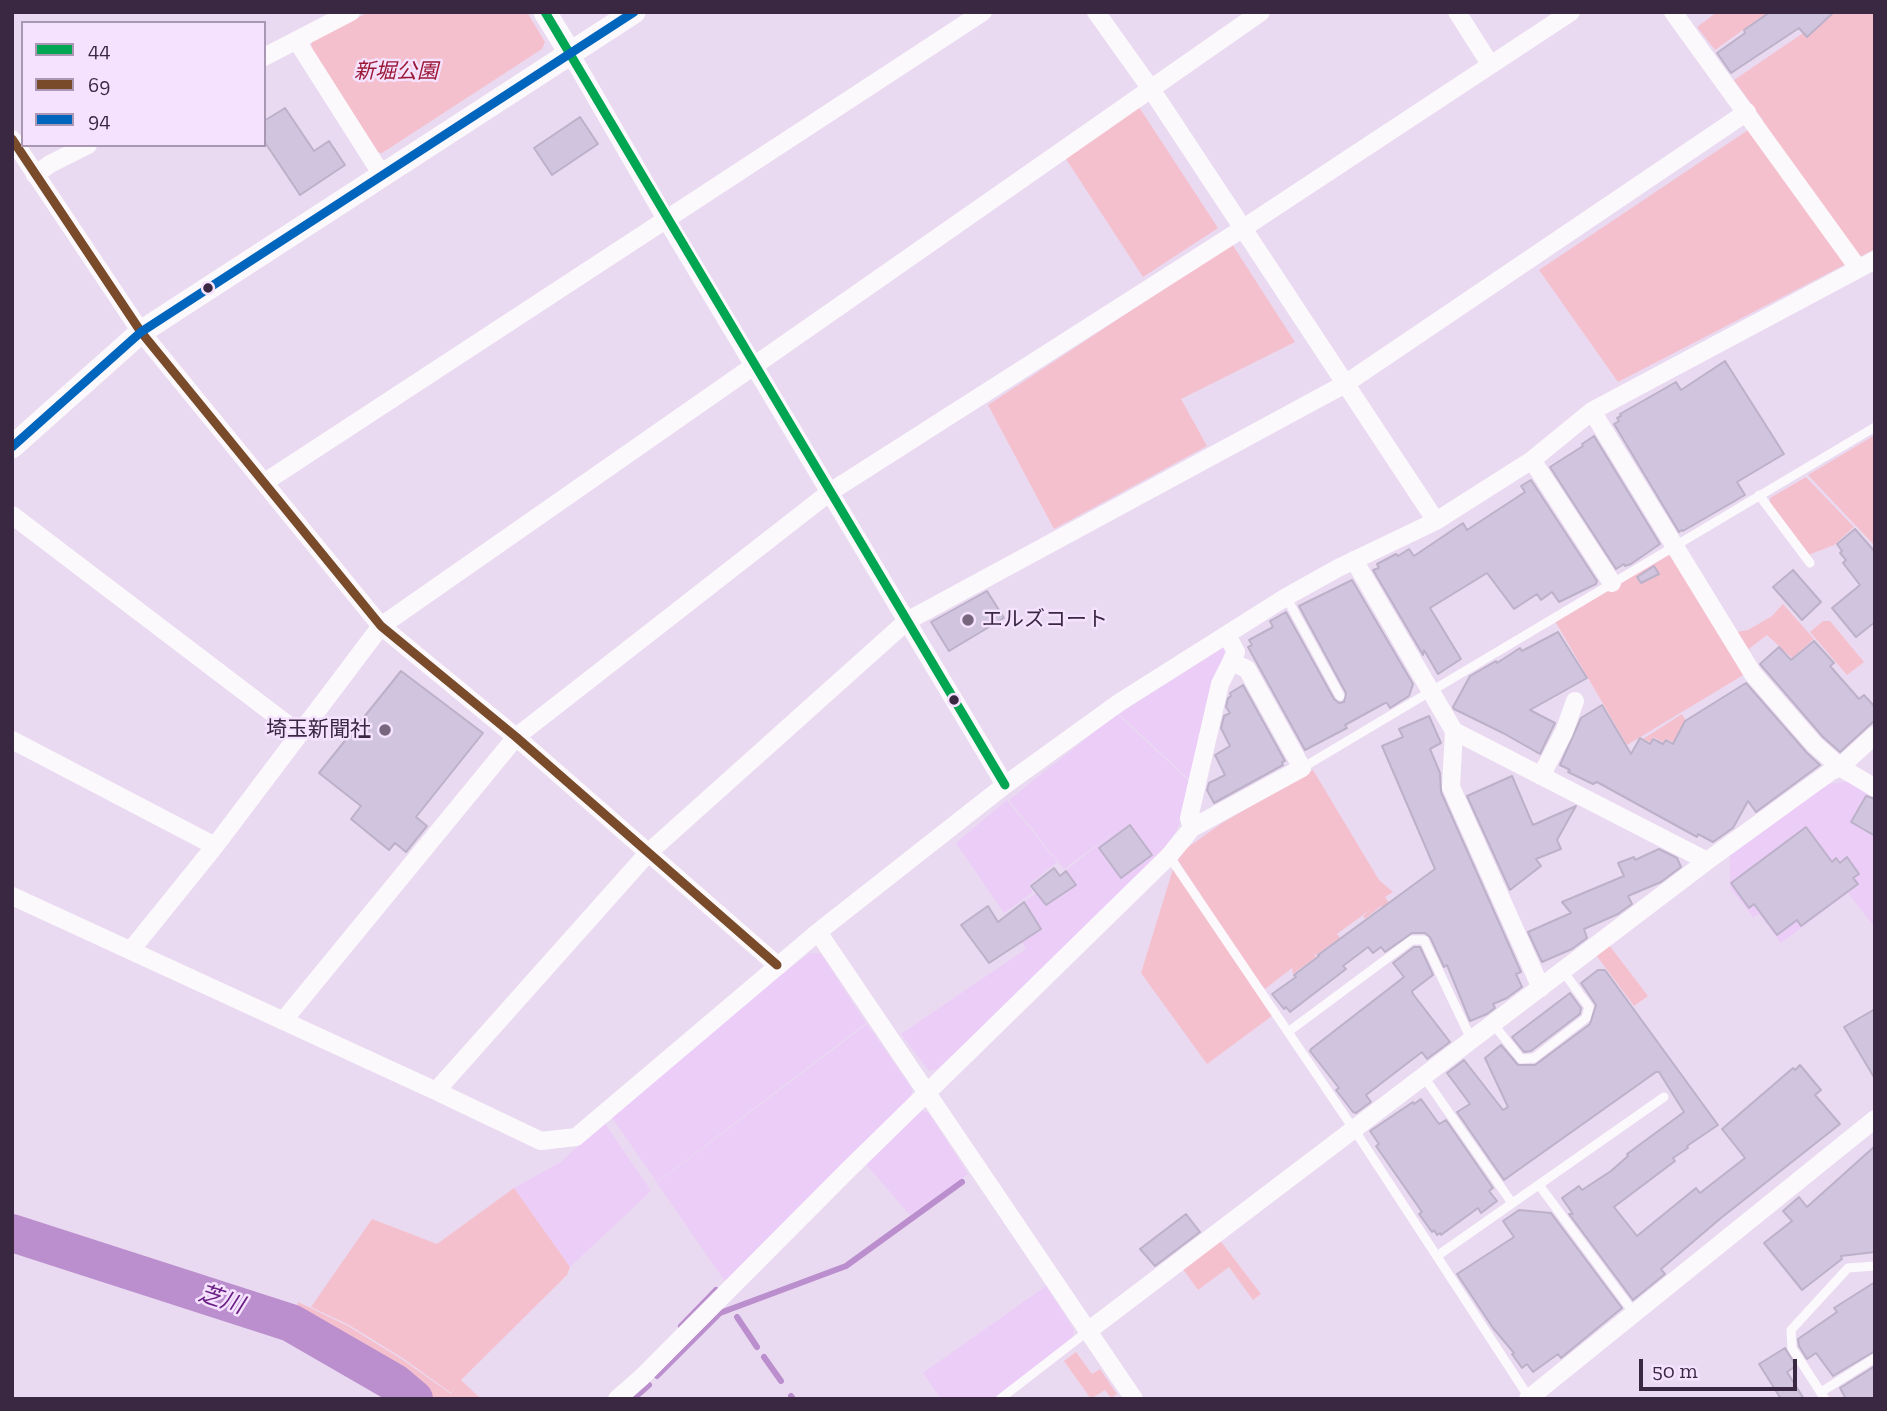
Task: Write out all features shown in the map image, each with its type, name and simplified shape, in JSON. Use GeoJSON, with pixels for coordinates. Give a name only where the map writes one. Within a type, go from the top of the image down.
{"type":"FeatureCollection","features":[{"type":"Feature","properties":{"kind":"street"},"geometry":{"type":"LineString","coordinates":[[266,56],[351,12]]}},
{"type":"Feature","properties":{"kind":"street"},"geometry":{"type":"LineString","coordinates":[[545,12],[1005,785]]}},
{"type":"Feature","properties":{"kind":"street"},"geometry":{"type":"LineString","coordinates":[[12,447],[141,332],[634,12]]}},
{"type":"Feature","properties":{"kind":"street"},"geometry":{"type":"LineString","coordinates":[[265,482],[983,12]]}},
{"type":"Feature","properties":{"kind":"street"},"geometry":{"type":"LineString","coordinates":[[1096,12],[1151,89],[1436,521]]}},
{"type":"Feature","properties":{"kind":"street"},"geometry":{"type":"LineString","coordinates":[[131,950],[215,846],[382,626],[1261,12]]}},
{"type":"Feature","properties":{"kind":"street"},"geometry":{"type":"LineString","coordinates":[[1457,12],[1490,64]]}},
{"type":"Feature","properties":{"kind":"street"},"geometry":{"type":"LineString","coordinates":[[283,1021],[516,737],[830,492],[1242,229],[1571,12]]}},
{"type":"Feature","properties":{"kind":"street"},"geometry":{"type":"LineString","coordinates":[[1673,12],[1858,268]]}},
{"type":"Feature","properties":{"kind":"street"},"geometry":{"type":"LineString","coordinates":[[297,41],[382,176]]}},
{"type":"Feature","properties":{"kind":"street"},"geometry":{"type":"LineString","coordinates":[[436,1091],[648,853],[907,621],[1345,384],[1747,112]]}},
{"type":"Feature","properties":{"kind":"street"},"geometry":{"type":"LineString","coordinates":[[12,139],[141,332],[382,626],[516,737],[777,965]]}},
{"type":"Feature","properties":{"kind":"street"},"geometry":{"type":"LineString","coordinates":[[36,175],[50,164],[84,147]]}},
{"type":"Feature","properties":{"kind":"street"},"geometry":{"type":"LineString","coordinates":[[12,897],[541,1141],[576,1137],[818,932],[1005,785],[1119,702],[1286,597],[1354,560],[1436,521],[1532,460],[1592,411],[1875,260]]}},
{"type":"Feature","properties":{"kind":"street"},"geometry":{"type":"LineString","coordinates":[[1592,411],[1753,674],[1783,711],[1840,767],[1875,788]]}},
{"type":"Feature","properties":{"kind":"street"},"geometry":{"type":"LineString","coordinates":[[1532,460],[1612,583]]}},
{"type":"Feature","properties":{"kind":"street"},"geometry":{"type":"LineString","coordinates":[[12,515],[300,734]]}},
{"type":"Feature","properties":{"kind":"street"},"geometry":{"type":"LineString","coordinates":[[1354,560],[1454,732],[1451,787],[1541,988]]}},
{"type":"Feature","properties":{"kind":"street"},"geometry":{"type":"LineString","coordinates":[[1192,828],[1189,818],[1220,684],[1236,652],[1227,635]]}},
{"type":"Feature","properties":{"kind":"street"},"geometry":{"type":"LineString","coordinates":[[617,1399],[1169,856],[1192,828],[1302,768],[1247,669],[1231,662]]}},
{"type":"Feature","properties":{"kind":"street"},"geometry":{"type":"LineString","coordinates":[[1541,776],[1564,732],[1575,701]]}},
{"type":"Feature","properties":{"kind":"street"},"geometry":{"type":"LineString","coordinates":[[1454,732],[1707,861]]}},
{"type":"Feature","properties":{"kind":"street"},"geometry":{"type":"LineString","coordinates":[[1088,1331],[1707,861],[1840,767],[1875,735]]}},
{"type":"Feature","properties":{"kind":"street"},"geometry":{"type":"LineString","coordinates":[[12,740],[215,846]]}},
{"type":"Feature","properties":{"kind":"street"},"geometry":{"type":"LineString","coordinates":[[818,932],[1134,1399]]}},
{"type":"Feature","properties":{"kind":"street"},"geometry":{"type":"LineString","coordinates":[[1529,1398],[1875,1119]]}},
{"type":"Feature","properties":{"kind":"lane"},"geometry":{"type":"LineString","coordinates":[[1302,768],[1875,427]]}},
{"type":"Feature","properties":{"kind":"lane"},"geometry":{"type":"LineString","coordinates":[[1759,495],[1810,564]]}},
{"type":"Feature","properties":{"kind":"lane"},"geometry":{"type":"LineString","coordinates":[[1286,597],[1340,696]]}},
{"type":"Feature","properties":{"kind":"lane"},"geometry":{"type":"LineString","coordinates":[[1169,856],[1354,1130],[1529,1398]]}},
{"type":"Feature","properties":{"kind":"lane"},"geometry":{"type":"LineString","coordinates":[[1288,1032],[1412,940],[1424,940],[1472,1041]]}},
{"type":"Feature","properties":{"kind":"lane"},"geometry":{"type":"LineString","coordinates":[[1494,1025],[1521,1059],[1534,1058],[1576,1026],[1586,1018],[1589,1007],[1563,971]]}},
{"type":"Feature","properties":{"kind":"lane"},"geometry":{"type":"LineString","coordinates":[[1424,1077],[1512,1203]]}},
{"type":"Feature","properties":{"kind":"lane"},"geometry":{"type":"LineString","coordinates":[[1437,1256],[1664,1097]]}},
{"type":"Feature","properties":{"kind":"lane"},"geometry":{"type":"LineString","coordinates":[[1539,1185],[1634,1313]]}},
{"type":"Feature","properties":{"kind":"lane"},"geometry":{"type":"LineString","coordinates":[[1875,1266],[1848,1268],[1791,1330],[1792,1348],[1823,1395],[1875,1358]]}},
{"type":"Feature","properties":{"kind":"lane"},"geometry":{"type":"LineString","coordinates":[[1003,1398],[1088,1331]]}},
{"type":"Feature","properties":{"kind":"shaded area"},"geometry":{"type":"Polygon","coordinates":[[[1226,646],[1190,780],[1119,714],[1226,646]]]}},
{"type":"Feature","properties":{"kind":"shaded area"},"geometry":{"type":"Polygon","coordinates":[[[1117,714],[1190,782],[1177,830],[1164,849],[1149,839],[1165,851],[1049,968],[937,1069],[929,1071],[901,1034],[1026,949],[1005,915],[1117,830],[1064,869],[1009,800],[1117,714]]]}},
{"type":"Feature","properties":{"kind":"shaded area"},"geometry":{"type":"Polygon","coordinates":[[[1852,781],[1875,796],[1875,928],[1848,893],[1781,943],[1759,914],[1753,917],[1730,888],[1730,855],[1828,784],[1852,781]]]}},
{"type":"Feature","properties":{"kind":"shaded area"},"geometry":{"type":"Polygon","coordinates":[[[1007,800],[1057,862],[1029,885],[1033,892],[1004,913],[956,843],[1007,800]]]}},
{"type":"Feature","properties":{"kind":"shaded area"},"geometry":{"type":"Polygon","coordinates":[[[810,953],[821,954],[866,1023],[657,1182],[610,1115],[717,1024],[810,953]]]}},
{"type":"Feature","properties":{"kind":"shaded area"},"geometry":{"type":"Polygon","coordinates":[[[867,1024],[912,1089],[911,1099],[726,1283],[657,1183],[867,1024]]]}},
{"type":"Feature","properties":{"kind":"shaded area"},"geometry":{"type":"Polygon","coordinates":[[[921,1111],[928,1112],[968,1174],[910,1215],[865,1163],[921,1111]]]}},
{"type":"Feature","properties":{"kind":"shaded area"},"geometry":{"type":"Polygon","coordinates":[[[604,1122],[651,1191],[570,1267],[514,1188],[561,1162],[604,1122]]]}},
{"type":"Feature","properties":{"kind":"shaded area"},"geometry":{"type":"Polygon","coordinates":[[[1046,1286],[1074,1330],[1072,1338],[993,1399],[941,1399],[923,1373],[1046,1286]]]}},
{"type":"Feature","properties":{"kind":"green space","name":"新堀公園"},"geometry":{"type":"Polygon","coordinates":[[[369,12],[527,12],[545,42],[542,49],[382,153],[373,152],[310,53],[312,41],[369,12]]]}},
{"type":"Feature","properties":{"kind":"green space"},"geometry":{"type":"Polygon","coordinates":[[[1717,12],[1781,12],[1797,30],[1784,39],[1768,16],[1764,19],[1761,17],[1715,50],[1697,27],[1717,12]]]}},
{"type":"Feature","properties":{"kind":"green space"},"geometry":{"type":"Polygon","coordinates":[[[1834,12],[1875,12],[1875,249],[1618,382],[1539,270],[1763,120],[1734,80],[1834,12]]]}},
{"type":"Feature","properties":{"kind":"green space"},"geometry":{"type":"Polygon","coordinates":[[[1139,107],[1218,228],[1143,277],[1064,156],[1139,107]]]}},
{"type":"Feature","properties":{"kind":"green space"},"geometry":{"type":"Polygon","coordinates":[[[1232,244],[1295,342],[1181,399],[1207,446],[1054,529],[988,405],[1232,244]]]}},
{"type":"Feature","properties":{"kind":"green space"},"geometry":{"type":"Polygon","coordinates":[[[1875,435],[1875,546],[1808,475],[1875,435]]]}},
{"type":"Feature","properties":{"kind":"green space"},"geometry":{"type":"Polygon","coordinates":[[[1806,477],[1854,527],[1834,545],[1808,555],[1770,504],[1770,498],[1806,477]]]}},
{"type":"Feature","properties":{"kind":"green space"},"geometry":{"type":"Polygon","coordinates":[[[1669,555],[1677,556],[1745,674],[1627,745],[1555,621],[1669,555]]]}},
{"type":"Feature","properties":{"kind":"green space"},"geometry":{"type":"Polygon","coordinates":[[[1783,604],[1814,639],[1792,658],[1767,635],[1746,651],[1731,633],[1748,630],[1772,616],[1783,604]]]}},
{"type":"Feature","properties":{"kind":"green space"},"geometry":{"type":"Polygon","coordinates":[[[1823,621],[1830,621],[1864,662],[1847,675],[1810,632],[1823,621]]]}},
{"type":"Feature","properties":{"kind":"green space"},"geometry":{"type":"Polygon","coordinates":[[[1682,714],[1699,745],[1696,748],[1676,738],[1673,742],[1666,739],[1663,742],[1653,737],[1650,742],[1643,739],[1682,714]]]}},
{"type":"Feature","properties":{"kind":"green space"},"geometry":{"type":"Polygon","coordinates":[[[1313,770],[1379,880],[1393,892],[1385,897],[1389,903],[1383,908],[1381,906],[1365,919],[1363,916],[1371,909],[1337,934],[1340,938],[1316,955],[1313,952],[1316,957],[1293,974],[1292,968],[1265,989],[1254,977],[1178,860],[1180,853],[1222,823],[1313,770]]]}},
{"type":"Feature","properties":{"kind":"green space"},"geometry":{"type":"Polygon","coordinates":[[[1173,869],[1272,1016],[1207,1064],[1141,973],[1173,869]]]}},
{"type":"Feature","properties":{"kind":"green space"},"geometry":{"type":"Polygon","coordinates":[[[1609,945],[1648,996],[1634,1006],[1596,955],[1609,945]]]}},
{"type":"Feature","properties":{"kind":"green space"},"geometry":{"type":"Polygon","coordinates":[[[514,1188],[570,1267],[567,1275],[461,1380],[481,1399],[426,1399],[336,1338],[294,1319],[298,1302],[348,1326],[451,1394],[456,1385],[451,1393],[404,1359],[349,1325],[311,1307],[372,1219],[437,1244],[514,1188]]]}},
{"type":"Feature","properties":{"kind":"green space"},"geometry":{"type":"Polygon","coordinates":[[[1219,1239],[1261,1294],[1253,1300],[1229,1267],[1198,1290],[1182,1268],[1219,1239]]]}},
{"type":"Feature","properties":{"kind":"green space"},"geometry":{"type":"Polygon","coordinates":[[[1076,1352],[1092,1374],[1100,1369],[1117,1394],[1111,1398],[1105,1390],[1091,1399],[1064,1361],[1076,1352]]]}},
{"type":"Feature","properties":{"kind":"building"},"geometry":{"type":"Polygon","coordinates":[[[1770,12],[1834,12],[1807,37],[1799,28],[1731,73],[1717,53],[1770,12]]]}},
{"type":"Feature","properties":{"kind":"building"},"geometry":{"type":"Polygon","coordinates":[[[285,108],[314,151],[329,141],[345,165],[300,195],[266,144],[266,120],[285,108]]]}},
{"type":"Feature","properties":{"kind":"building"},"geometry":{"type":"Polygon","coordinates":[[[580,117],[598,144],[552,175],[534,148],[580,117]]]}},
{"type":"Feature","properties":{"kind":"building"},"geometry":{"type":"Polygon","coordinates":[[[1725,361],[1784,454],[1737,482],[1745,495],[1679,532],[1614,424],[1619,421],[1617,418],[1620,414],[1676,382],[1681,390],[1725,361]]]}},
{"type":"Feature","properties":{"kind":"building"},"geometry":{"type":"Polygon","coordinates":[[[1594,436],[1660,544],[1631,564],[1624,564],[1616,569],[1550,467],[1594,436]]]}},
{"type":"Feature","properties":{"kind":"building"},"geometry":{"type":"Polygon","coordinates":[[[1531,480],[1597,581],[1596,584],[1559,602],[1552,592],[1541,600],[1537,594],[1514,609],[1487,573],[1430,608],[1461,659],[1438,674],[1424,650],[1423,655],[1373,570],[1379,568],[1377,564],[1409,549],[1414,556],[1463,523],[1467,530],[1525,492],[1521,486],[1531,480]]]}},
{"type":"Feature","properties":{"kind":"building"},"geometry":{"type":"Polygon","coordinates":[[[1855,529],[1875,552],[1875,622],[1856,637],[1832,608],[1860,585],[1843,563],[1846,560],[1837,544],[1855,529]]]}},
{"type":"Feature","properties":{"kind":"building"},"geometry":{"type":"Polygon","coordinates":[[[1654,566],[1659,574],[1641,583],[1637,577],[1654,566]]]}},
{"type":"Feature","properties":{"kind":"building"},"geometry":{"type":"Polygon","coordinates":[[[1793,570],[1821,602],[1802,620],[1773,587],[1793,570]]]}},
{"type":"Feature","properties":{"kind":"building"},"geometry":{"type":"Polygon","coordinates":[[[1352,580],[1413,684],[1409,696],[1390,708],[1385,703],[1345,725],[1347,728],[1305,750],[1248,647],[1252,645],[1249,640],[1273,627],[1270,621],[1286,612],[1334,699],[1339,703],[1344,702],[1346,693],[1299,606],[1352,580]]]}},
{"type":"Feature","properties":{"kind":"building","name":"エルズコート"},"geometry":{"type":"Polygon","coordinates":[[[987,591],[1004,618],[949,651],[931,622],[987,591]]]}},
{"type":"Feature","properties":{"kind":"building"},"geometry":{"type":"Polygon","coordinates":[[[1558,632],[1587,678],[1530,710],[1555,723],[1540,754],[1454,709],[1470,676],[1520,648],[1522,651],[1558,632]]]}},
{"type":"Feature","properties":{"kind":"building"},"geometry":{"type":"Polygon","coordinates":[[[1814,641],[1834,663],[1830,666],[1859,699],[1864,695],[1875,707],[1875,720],[1840,752],[1823,737],[1760,664],[1779,647],[1791,660],[1814,641]]]}},
{"type":"Feature","properties":{"kind":"building"},"geometry":{"type":"Polygon","coordinates":[[[401,671],[483,733],[416,817],[427,826],[406,852],[395,843],[389,850],[351,819],[361,806],[319,773],[401,671]]]}},
{"type":"Feature","properties":{"kind":"building"},"geometry":{"type":"Polygon","coordinates":[[[1746,683],[1820,765],[1756,812],[1748,801],[1733,828],[1713,842],[1698,834],[1697,837],[1597,782],[1593,784],[1568,772],[1570,770],[1560,765],[1581,718],[1602,705],[1631,754],[1640,738],[1650,744],[1653,739],[1663,744],[1666,740],[1673,744],[1685,721],[1746,683]]]}},
{"type":"Feature","properties":{"kind":"building"},"geometry":{"type":"Polygon","coordinates":[[[1243,685],[1285,761],[1282,762],[1283,765],[1214,803],[1207,790],[1209,783],[1225,775],[1215,755],[1230,746],[1221,728],[1224,716],[1230,713],[1226,707],[1228,698],[1230,693],[1243,685]]]}},
{"type":"Feature","properties":{"kind":"building"},"geometry":{"type":"Polygon","coordinates":[[[1429,716],[1441,743],[1430,749],[1440,773],[1441,792],[1521,972],[1516,974],[1522,987],[1493,1004],[1495,1008],[1487,1014],[1470,1021],[1447,965],[1444,967],[1430,937],[1425,933],[1412,933],[1385,952],[1381,947],[1373,953],[1368,947],[1343,966],[1346,969],[1290,1012],[1286,1007],[1284,1009],[1272,994],[1296,977],[1294,975],[1318,955],[1435,869],[1382,746],[1403,737],[1399,729],[1429,716]]]}},
{"type":"Feature","properties":{"kind":"building"},"geometry":{"type":"Polygon","coordinates":[[[1512,776],[1533,825],[1576,806],[1557,840],[1561,849],[1536,859],[1541,866],[1510,890],[1467,796],[1512,776]]]}},
{"type":"Feature","properties":{"kind":"building"},"geometry":{"type":"Polygon","coordinates":[[[1866,796],[1875,799],[1875,836],[1851,822],[1866,796]]]}},
{"type":"Feature","properties":{"kind":"building"},"geometry":{"type":"Polygon","coordinates":[[[1130,825],[1152,855],[1121,878],[1099,848],[1130,825]]]}},
{"type":"Feature","properties":{"kind":"building"},"geometry":{"type":"Polygon","coordinates":[[[1806,827],[1832,862],[1836,858],[1840,863],[1847,857],[1859,874],[1853,878],[1858,884],[1801,926],[1797,920],[1777,935],[1754,904],[1749,908],[1731,883],[1806,827]]]}},
{"type":"Feature","properties":{"kind":"building"},"geometry":{"type":"Polygon","coordinates":[[[1659,849],[1677,858],[1681,867],[1661,882],[1628,896],[1632,904],[1618,914],[1584,929],[1587,938],[1572,949],[1542,962],[1528,932],[1571,913],[1562,902],[1624,876],[1618,863],[1634,857],[1635,860],[1659,849]]]}},
{"type":"Feature","properties":{"kind":"building"},"geometry":{"type":"Polygon","coordinates":[[[1054,868],[1060,876],[1066,871],[1076,885],[1046,905],[1031,886],[1054,868]]]}},
{"type":"Feature","properties":{"kind":"building"},"geometry":{"type":"Polygon","coordinates":[[[1024,902],[1041,929],[989,963],[961,925],[988,906],[998,922],[1024,902]]]}},
{"type":"Feature","properties":{"kind":"building"},"geometry":{"type":"Polygon","coordinates":[[[1414,947],[1420,947],[1433,975],[1412,991],[1413,994],[1450,1042],[1427,1059],[1422,1052],[1366,1095],[1371,1102],[1356,1113],[1353,1112],[1336,1090],[1339,1088],[1310,1051],[1404,977],[1393,963],[1414,947]]]}},
{"type":"Feature","properties":{"kind":"building"},"geometry":{"type":"Polygon","coordinates":[[[1598,970],[1605,970],[1718,1125],[1687,1146],[1688,1148],[1673,1158],[1675,1161],[1614,1207],[1637,1236],[1696,1188],[1700,1193],[1745,1158],[1722,1129],[1793,1068],[1795,1070],[1800,1065],[1821,1090],[1815,1095],[1840,1124],[1661,1269],[1665,1274],[1633,1300],[1569,1214],[1573,1214],[1562,1198],[1579,1186],[1582,1190],[1611,1171],[1627,1154],[1684,1112],[1659,1072],[1504,1180],[1457,1112],[1470,1104],[1447,1073],[1464,1060],[1503,1110],[1508,1107],[1485,1058],[1501,1045],[1518,1065],[1535,1065],[1590,1024],[1596,1005],[1581,983],[1598,970]]]}},
{"type":"Feature","properties":{"kind":"building"},"geometry":{"type":"Polygon","coordinates":[[[1570,993],[1581,1008],[1580,1014],[1531,1051],[1524,1052],[1512,1037],[1570,993]]]}},
{"type":"Feature","properties":{"kind":"building"},"geometry":{"type":"Polygon","coordinates":[[[1875,1009],[1875,1079],[1844,1027],[1875,1009]]]}},
{"type":"Feature","properties":{"kind":"building"},"geometry":{"type":"Polygon","coordinates":[[[1421,1099],[1439,1124],[1446,1120],[1493,1188],[1489,1191],[1497,1201],[1481,1213],[1478,1208],[1441,1235],[1437,1235],[1434,1230],[1432,1232],[1419,1214],[1422,1212],[1376,1146],[1379,1144],[1370,1131],[1421,1099]]]}},
{"type":"Feature","properties":{"kind":"building"},"geometry":{"type":"Polygon","coordinates":[[[1875,1146],[1875,1252],[1841,1256],[1842,1259],[1802,1290],[1764,1243],[1792,1221],[1783,1211],[1799,1197],[1807,1207],[1875,1146]]]}},
{"type":"Feature","properties":{"kind":"building"},"geometry":{"type":"Polygon","coordinates":[[[1519,1210],[1551,1213],[1622,1308],[1561,1358],[1558,1354],[1533,1372],[1527,1364],[1522,1368],[1457,1274],[1514,1237],[1503,1221],[1519,1210]]]}},
{"type":"Feature","properties":{"kind":"building"},"geometry":{"type":"Polygon","coordinates":[[[1186,1214],[1200,1232],[1155,1266],[1140,1249],[1186,1214]]]}},
{"type":"Feature","properties":{"kind":"building"},"geometry":{"type":"Polygon","coordinates":[[[1875,1282],[1875,1351],[1833,1376],[1816,1353],[1807,1359],[1798,1339],[1837,1312],[1834,1308],[1875,1282]]]}},
{"type":"Feature","properties":{"kind":"building"},"geometry":{"type":"Polygon","coordinates":[[[1785,1348],[1796,1366],[1787,1372],[1804,1399],[1781,1399],[1759,1364],[1785,1348]]]}},
{"type":"Feature","properties":{"kind":"building"},"geometry":{"type":"Polygon","coordinates":[[[1875,1366],[1875,1399],[1846,1399],[1840,1388],[1875,1366]]]}},
{"type":"Feature","properties":{"kind":"waterway"},"geometry":{"type":"LineString","coordinates":[[657,1376],[720,1313],[846,1266],[962,1182]]}},
{"type":"Feature","properties":{"kind":"waterway","name":"芝川"},"geometry":{"type":"LineString","coordinates":[[12,1233],[291,1323],[395,1383],[414,1399]]}},
{"type":"Feature","properties":{"kind":"waterway"},"geometry":{"type":"LineString","coordinates":[[681,1326],[716,1290]]}},
{"type":"Feature","properties":{"kind":"waterway"},"geometry":{"type":"LineString","coordinates":[[737,1317],[757,1347]]}},
{"type":"Feature","properties":{"kind":"waterway"},"geometry":{"type":"LineString","coordinates":[[764,1357],[781,1381]]}},
{"type":"Feature","properties":{"kind":"waterway"},"geometry":{"type":"LineString","coordinates":[[633,1399],[649,1385]]}},
{"type":"Feature","properties":{"kind":"transit line","name":"44"},"geometry":{"type":"LineString","coordinates":[[545,12],[1005,785]]}},
{"type":"Feature","properties":{"kind":"transit line","name":"94"},"geometry":{"type":"LineString","coordinates":[[12,447],[141,332],[634,12]]}},
{"type":"Feature","properties":{"kind":"transit line","name":"69"},"geometry":{"type":"LineString","coordinates":[[12,139],[141,332],[381,626],[516,737],[777,965]]}},
{"type":"Feature","properties":{"kind":"place","name":"エルズコート"},"geometry":{"type":"Point","coordinates":[968,620]}},
{"type":"Feature","properties":{"kind":"place","name":"埼玉新聞社"},"geometry":{"type":"Point","coordinates":[385,730]}}]}
